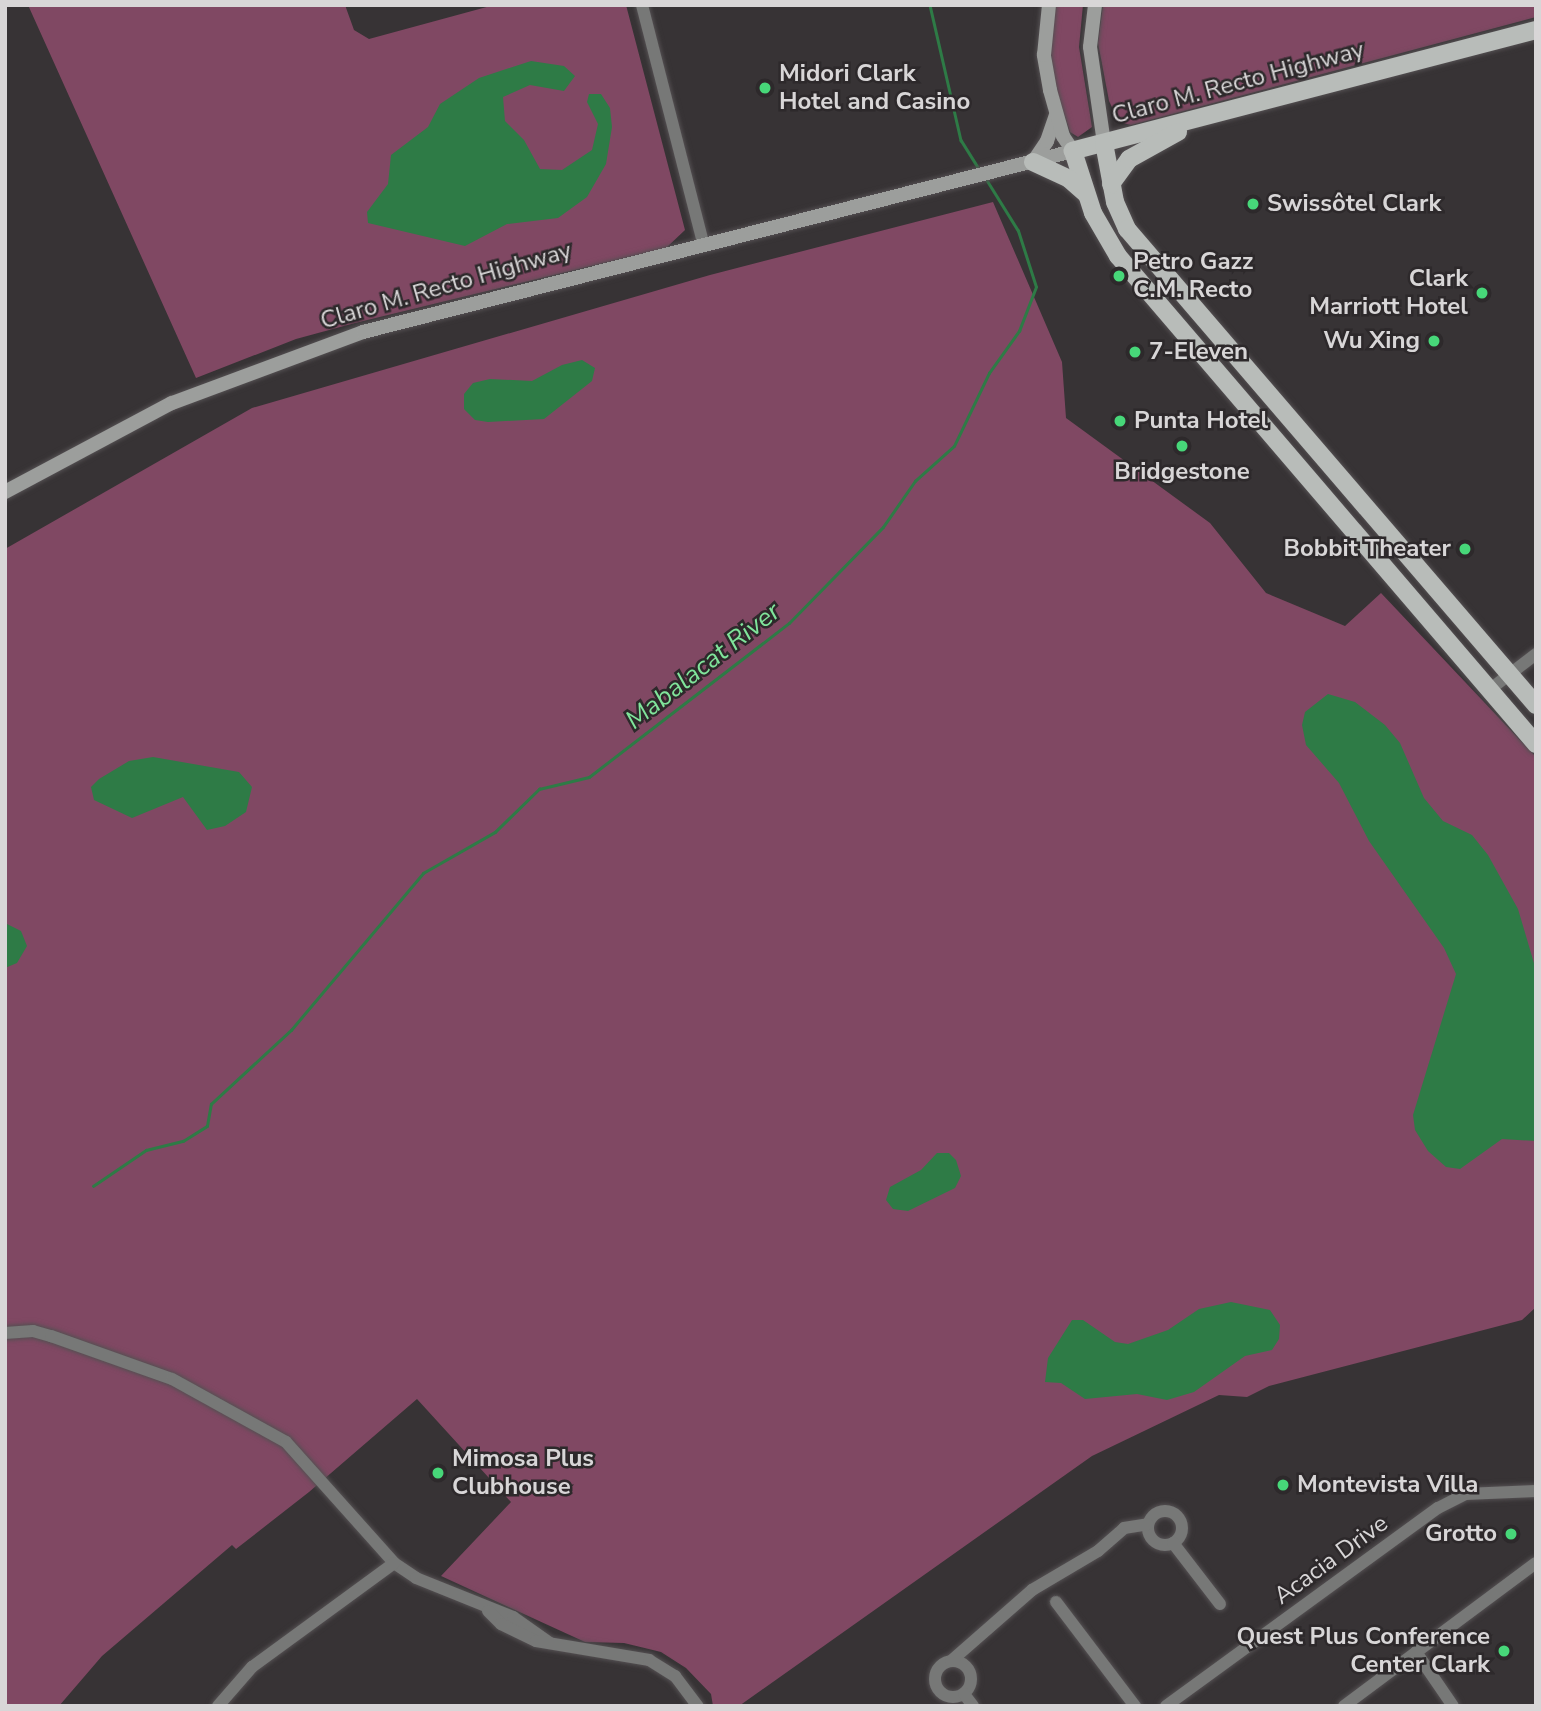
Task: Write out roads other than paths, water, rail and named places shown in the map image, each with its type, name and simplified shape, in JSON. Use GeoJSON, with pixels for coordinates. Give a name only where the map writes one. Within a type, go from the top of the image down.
{"type":"FeatureCollection","features":[{"type":"Feature","properties":{"kind":"main road"},"geometry":{"type":"LineString","coordinates":[[1049,5],[1044,55],[1056,113],[1073,151],[1087,194],[1118,257],[1536,744]]}},
{"type":"Feature","properties":{"kind":"main road"},"geometry":{"type":"LineString","coordinates":[[1095,5],[1090,47],[1111,184],[1127,229],[1536,705]]}},
{"type":"Feature","properties":{"kind":"main road","name":"Claro M. Recto Highway"},"geometry":{"type":"LineString","coordinates":[[5,492],[148,415],[251,371],[363,332],[704,243],[1201,120],[1536,30]]}},
{"type":"Feature","properties":{"kind":"main road"},"geometry":{"type":"LineString","coordinates":[[1056,113],[1047,141],[1033,162],[1069,179],[1087,194]]}},
{"type":"Feature","properties":{"kind":"main road"},"geometry":{"type":"LineString","coordinates":[[1111,184],[1118,170],[1135,155],[1201,120]]}},
{"type":"Feature","properties":{"kind":"street"},"geometry":{"type":"LineString","coordinates":[[642,5],[704,243]]}},
{"type":"Feature","properties":{"kind":"street"},"geometry":{"type":"LineString","coordinates":[[1489,690],[1536,654]]}},
{"type":"Feature","properties":{"kind":"street"},"geometry":{"type":"LineString","coordinates":[[5,1333],[33,1331],[172,1379],[286,1442],[394,1563],[416,1578],[488,1611],[517,1633],[580,1652],[628,1654],[649,1660],[675,1676],[698,1706]]}},
{"type":"Feature","properties":{"kind":"street","name":"Acacia Drive"},"geometry":{"type":"LineString","coordinates":[[1166,1706],[1438,1508],[1465,1494],[1536,1491]]}},
{"type":"Feature","properties":{"kind":"street"},"geometry":{"type":"LineString","coordinates":[[951,1661],[963,1663],[970,1672],[971,1684],[964,1694],[947,1696],[935,1682],[940,1666],[951,1661],[1032,1590],[1098,1551],[1124,1528],[1148,1524],[1159,1512],[1175,1514],[1182,1529],[1173,1543],[1161,1545],[1152,1539],[1148,1524]]}},
{"type":"Feature","properties":{"kind":"street"},"geometry":{"type":"LineString","coordinates":[[1173,1543],[1220,1604]]}},
{"type":"Feature","properties":{"kind":"street"},"geometry":{"type":"LineString","coordinates":[[218,1706],[269,1654],[394,1563]]}},
{"type":"Feature","properties":{"kind":"street"},"geometry":{"type":"LineString","coordinates":[[1344,1706],[1536,1563]]}},
{"type":"Feature","properties":{"kind":"street"},"geometry":{"type":"LineString","coordinates":[[1056,1602],[1135,1706]]}},
{"type":"Feature","properties":{"kind":"street"},"geometry":{"type":"LineString","coordinates":[[1416,1652],[1452,1706]]}},
{"type":"Feature","properties":{"kind":"street"},"geometry":{"type":"LineString","coordinates":[[964,1694],[973,1706]]}},
{"type":"Feature","properties":{"kind":"waterway","name":"Mabalacat River"},"geometry":{"type":"LineString","coordinates":[[930,5],[961,140],[979,169]]}},
{"type":"Feature","properties":{"kind":"waterway","name":"Mabalacat River"},"geometry":{"type":"LineString","coordinates":[[93,1186],[146,1150],[183,1141],[207,1126],[211,1104],[291,1030],[423,873],[495,832],[539,789],[589,777],[789,623],[883,527],[915,481],[954,446],[989,373],[1019,331],[1036,287],[1018,231],[985,178]]}},
{"type":"Feature","properties":{"kind":"place","name":"Midori Clark Hotel and Casino"},"geometry":{"type":"Point","coordinates":[765,88]}},
{"type":"Feature","properties":{"kind":"place","name":"Swissôtel Clark"},"geometry":{"type":"Point","coordinates":[1253,204]}},
{"type":"Feature","properties":{"kind":"place","name":"Petro Gazz C.M. Recto"},"geometry":{"type":"Point","coordinates":[1119,276]}},
{"type":"Feature","properties":{"kind":"place","name":"Clark Marriott Hotel"},"geometry":{"type":"Point","coordinates":[1482,293]}},
{"type":"Feature","properties":{"kind":"place","name":"Wu Xing"},"geometry":{"type":"Point","coordinates":[1434,341]}},
{"type":"Feature","properties":{"kind":"place","name":"7-Eleven"},"geometry":{"type":"Point","coordinates":[1135,352]}},
{"type":"Feature","properties":{"kind":"place","name":"Punta Hotel"},"geometry":{"type":"Point","coordinates":[1120,421]}},
{"type":"Feature","properties":{"kind":"place","name":"Bridgestone"},"geometry":{"type":"Point","coordinates":[1182,446]}},
{"type":"Feature","properties":{"kind":"place","name":"Bobbit Theater"},"geometry":{"type":"Point","coordinates":[1465,549]}},
{"type":"Feature","properties":{"kind":"place","name":"Mimosa Plus Clubhouse"},"geometry":{"type":"Point","coordinates":[438,1473]}},
{"type":"Feature","properties":{"kind":"place","name":"Montevista Villa"},"geometry":{"type":"Point","coordinates":[1283,1485]}},
{"type":"Feature","properties":{"kind":"place","name":"Grotto"},"geometry":{"type":"Point","coordinates":[1511,1534]}},
{"type":"Feature","properties":{"kind":"place","name":"Quest Plus Conference Center Clark"},"geometry":{"type":"Point","coordinates":[1504,1651]}}]}
